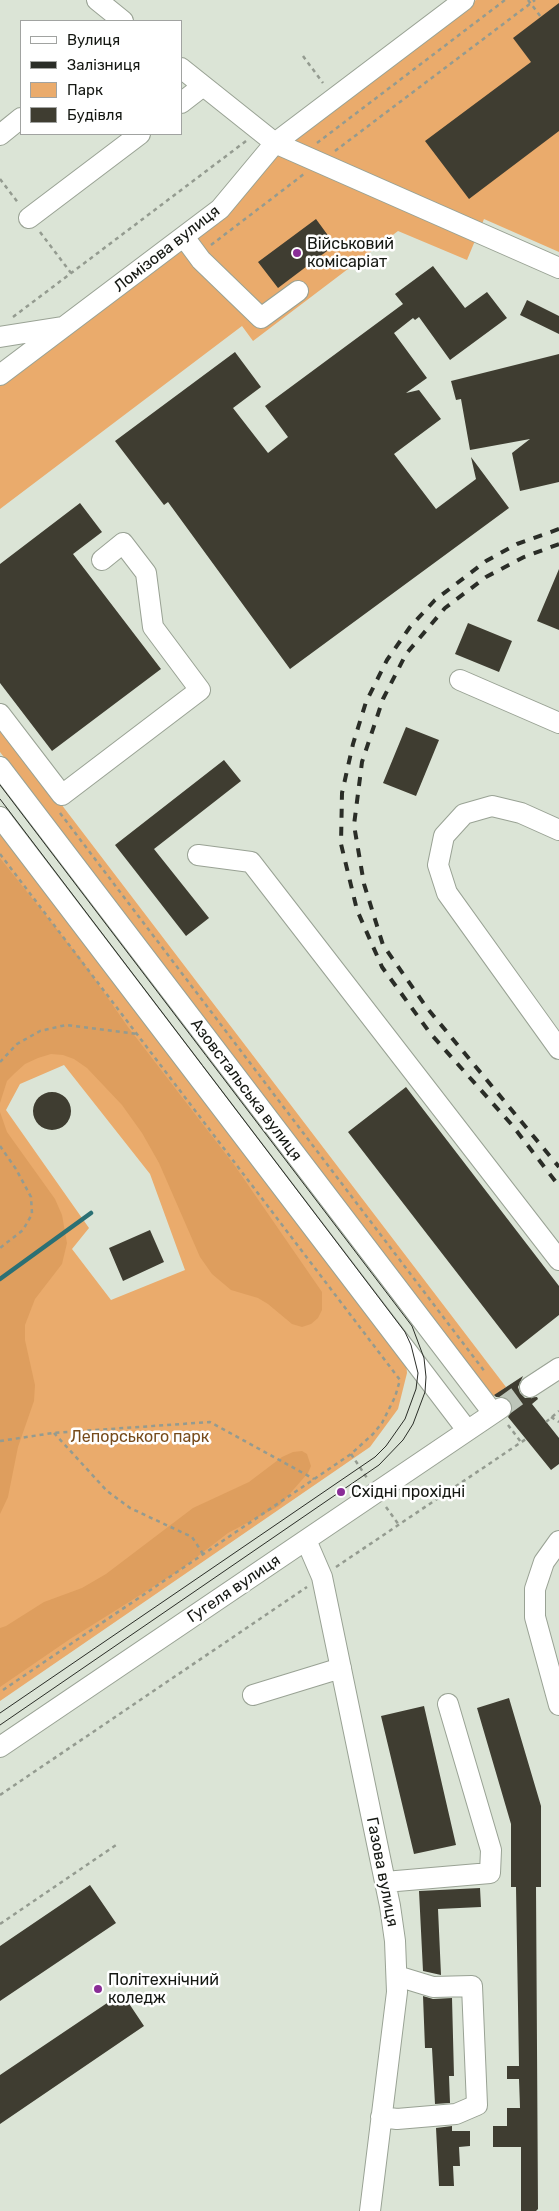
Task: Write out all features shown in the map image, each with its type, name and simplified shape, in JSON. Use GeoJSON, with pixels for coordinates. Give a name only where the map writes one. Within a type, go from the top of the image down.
{"type":"FeatureCollection","features":[{"type":"Feature","properties":{"kind":"street"},"geometry":{"type":"LineString","coordinates":[[97,0],[122,20]]}},
{"type":"Feature","properties":{"kind":"street","name":"Ломізова вулиця"},"geometry":{"type":"LineString","coordinates":[[0,376],[220,210],[267,137],[464,0]]}},
{"type":"Feature","properties":{"kind":"street"},"geometry":{"type":"LineString","coordinates":[[182,69],[267,137],[301,155],[559,268]]}},
{"type":"Feature","properties":{"kind":"street"},"geometry":{"type":"LineString","coordinates":[[182,102],[203,86]]}},
{"type":"Feature","properties":{"kind":"street"},"geometry":{"type":"LineString","coordinates":[[0,134],[20,119]]}},
{"type":"Feature","properties":{"kind":"street"},"geometry":{"type":"LineString","coordinates":[[29,218],[139,135]]}},
{"type":"Feature","properties":{"kind":"street"},"geometry":{"type":"LineString","coordinates":[[184,237],[197,255],[262,318],[298,291]]}},
{"type":"Feature","properties":{"kind":"street"},"geometry":{"type":"LineString","coordinates":[[4,329],[64,327]]}},
{"type":"Feature","properties":{"kind":"street"},"geometry":{"type":"LineString","coordinates":[[0,714],[62,795],[200,690],[153,627],[146,573],[123,543],[102,560]]}},
{"type":"Feature","properties":{"kind":"street"},"geometry":{"type":"LineString","coordinates":[[460,680],[559,723]]}},
{"type":"Feature","properties":{"kind":"street","name":"Азовстальська вулиця"},"geometry":{"type":"LineString","coordinates":[[0,767],[497,1410]]}},
{"type":"Feature","properties":{"kind":"street"},"geometry":{"type":"LineString","coordinates":[[558,826],[521,813],[492,806],[464,814],[444,836],[438,865],[447,893],[559,1049]]}},
{"type":"Feature","properties":{"kind":"street","name":"Азовстальська вулиця"},"geometry":{"type":"LineString","coordinates":[[0,817],[467,1430]]}},
{"type":"Feature","properties":{"kind":"street"},"geometry":{"type":"LineString","coordinates":[[198,855],[251,862],[559,1260]]}},
{"type":"Feature","properties":{"kind":"street"},"geometry":{"type":"LineString","coordinates":[[530,1388],[559,1368]]}},
{"type":"Feature","properties":{"kind":"street","name":"Гугеля вулиця"},"geometry":{"type":"LineString","coordinates":[[0,1747],[497,1410]]}},
{"type":"Feature","properties":{"kind":"street","name":"Газова вулиця"},"geometry":{"type":"LineString","coordinates":[[306,1540],[322,1577],[386,1882],[395,1941],[397,1976],[370,2211]]}},
{"type":"Feature","properties":{"kind":"street"},"geometry":{"type":"LineString","coordinates":[[559,1541],[544,1562],[535,1589],[535,1617],[559,1705]]}},
{"type":"Feature","properties":{"kind":"street"},"geometry":{"type":"LineString","coordinates":[[253,1695],[341,1668]]}},
{"type":"Feature","properties":{"kind":"street"},"geometry":{"type":"LineString","coordinates":[[386,1882],[490,1873],[490,1850],[448,1704]]}},
{"type":"Feature","properties":{"kind":"street"},"geometry":{"type":"LineString","coordinates":[[381,2117],[397,2119],[456,2114],[477,2105],[472,1986],[433,1987],[397,1976]]}},
{"type":"Feature","properties":{"kind":"path"},"geometry":{"type":"LineString","coordinates":[[301,155],[505,0]]}},
{"type":"Feature","properties":{"kind":"path"},"geometry":{"type":"LineString","coordinates":[[197,255],[529,2],[535,0]]}},
{"type":"Feature","properties":{"kind":"path"},"geometry":{"type":"LineString","coordinates":[[529,2],[540,16]]}},
{"type":"Feature","properties":{"kind":"path"},"geometry":{"type":"LineString","coordinates":[[303,56],[323,83],[315,89]]}},
{"type":"Feature","properties":{"kind":"path"},"geometry":{"type":"LineString","coordinates":[[4,329],[267,137]]}},
{"type":"Feature","properties":{"kind":"path"},"geometry":{"type":"LineString","coordinates":[[54,806],[484,1370]]}},
{"type":"Feature","properties":{"kind":"path"},"geometry":{"type":"LineString","coordinates":[[0,854],[400,1380],[389,1411],[373,1434],[350,1454],[0,1692]]}},
{"type":"Feature","properties":{"kind":"path"},"geometry":{"type":"LineString","coordinates":[[0,1062],[17,1044],[32,1035],[66,1024],[137,1034]]}},
{"type":"Feature","properties":{"kind":"path"},"geometry":{"type":"LineString","coordinates":[[0,1146],[16,1169],[30,1197],[32,1214],[23,1230],[0,1248]]}},
{"type":"Feature","properties":{"kind":"path"},"geometry":{"type":"LineString","coordinates":[[546,1422],[559,1411]]}},
{"type":"Feature","properties":{"kind":"path"},"geometry":{"type":"LineString","coordinates":[[552,1418],[559,1422]]}},
{"type":"Feature","properties":{"kind":"path"},"geometry":{"type":"LineString","coordinates":[[0,1441],[53,1433],[210,1422],[314,1479]]}},
{"type":"Feature","properties":{"kind":"path"},"geometry":{"type":"LineString","coordinates":[[53,1433],[107,1491],[130,1508],[192,1538],[203,1554]]}},
{"type":"Feature","properties":{"kind":"path"},"geometry":{"type":"LineString","coordinates":[[0,1795],[526,1439]]}},
{"type":"Feature","properties":{"kind":"path"},"geometry":{"type":"LineString","coordinates":[[0,1924],[116,1845]]}},
{"type":"Feature","properties":{"kind":"green space"},"geometry":{"type":"Polygon","coordinates":[[[476,0],[559,0],[559,252],[484,219],[467,260],[398,231],[253,341],[242,326],[0,509],[0,384],[284,146],[476,0]]]}},
{"type":"Feature","properties":{"kind":"green space"},"geometry":{"type":"Polygon","coordinates":[[[0,724],[506,1387],[492,1397],[0,752],[0,724]]]}},
{"type":"Feature","properties":{"kind":"green space","name":"Лепорського парк"},"geometry":{"type":"Polygon","coordinates":[[[0,830],[406,1362],[407,1373],[398,1409],[370,1447],[0,1701],[0,830]],[[64,1065],[20,1084],[6,1110],[89,1228],[72,1249],[111,1300],[185,1270],[150,1174],[64,1065]]]}},
{"type":"Feature","properties":{"kind":"shaded area"},"geometry":{"type":"Polygon","coordinates":[[[0,858],[82,961],[128,1027],[235,1166],[322,1292],[322,1310],[318,1318],[311,1324],[302,1327],[292,1324],[268,1304],[258,1298],[231,1290],[212,1274],[200,1257],[159,1163],[142,1133],[122,1105],[87,1068],[74,1059],[63,1055],[51,1054],[38,1058],[25,1064],[7,1081],[0,1103],[0,858]]]}},
{"type":"Feature","properties":{"kind":"shaded area"},"geometry":{"type":"Polygon","coordinates":[[[0,1112],[7,1132],[55,1199],[62,1215],[67,1243],[62,1264],[35,1299],[25,1325],[25,1340],[35,1385],[34,1401],[18,1447],[8,1497],[0,1514],[0,1112]]]}},
{"type":"Feature","properties":{"kind":"shaded area"},"geometry":{"type":"Polygon","coordinates":[[[302,1451],[307,1454],[311,1466],[308,1473],[279,1506],[228,1533],[180,1570],[70,1639],[0,1687],[0,1628],[44,1602],[82,1588],[106,1574],[193,1508],[249,1482],[282,1457],[293,1452],[302,1451]]]}},
{"type":"Feature","properties":{"kind":"building"},"geometry":{"type":"Polygon","coordinates":[[[559,3],[559,131],[469,199],[425,141],[531,62],[513,38],[559,3]]]}},
{"type":"Feature","properties":{"kind":"building"},"geometry":{"type":"Polygon","coordinates":[[[316,219],[335,245],[278,288],[258,262],[316,219]]]}},
{"type":"Feature","properties":{"kind":"building"},"geometry":{"type":"Polygon","coordinates":[[[433,266],[465,308],[487,292],[507,318],[450,360],[419,317],[415,320],[413,318],[394,333],[427,378],[406,393],[419,390],[441,419],[394,454],[436,509],[476,479],[471,457],[509,508],[290,669],[168,502],[164,505],[115,441],[235,352],[261,387],[233,408],[268,453],[288,437],[265,406],[403,304],[395,294],[433,266]]]}},
{"type":"Feature","properties":{"kind":"building"},"geometry":{"type":"Polygon","coordinates":[[[527,300],[559,316],[559,334],[520,315],[527,300]]]}},
{"type":"Feature","properties":{"kind":"building"},"geometry":{"type":"Polygon","coordinates":[[[559,354],[559,482],[520,491],[512,453],[530,439],[470,450],[461,399],[456,400],[451,381],[559,354]]]}},
{"type":"Feature","properties":{"kind":"building"},"geometry":{"type":"Polygon","coordinates":[[[80,503],[102,532],[73,554],[161,669],[52,751],[0,683],[0,564],[80,503]]]}},
{"type":"Feature","properties":{"kind":"building"},"geometry":{"type":"Polygon","coordinates":[[[559,569],[559,630],[537,621],[559,569]]]}},
{"type":"Feature","properties":{"kind":"building"},"geometry":{"type":"Polygon","coordinates":[[[468,623],[512,641],[499,672],[455,654],[468,623]]]}},
{"type":"Feature","properties":{"kind":"building"},"geometry":{"type":"Polygon","coordinates":[[[406,727],[439,740],[416,796],[383,783],[406,727]]]}},
{"type":"Feature","properties":{"kind":"building"},"geometry":{"type":"Polygon","coordinates":[[[224,760],[241,781],[154,849],[209,918],[186,936],[115,845],[224,760]]]}},
{"type":"Feature","properties":{"kind":"building"},"geometry":{"type":"Polygon","coordinates":[[[406,1087],[559,1286],[559,1315],[516,1349],[348,1132],[406,1087]]]}},
{"type":"Feature","properties":{"kind":"building"},"geometry":{"type":"Polygon","coordinates":[[[52,1092],[65,1098],[71,1111],[65,1124],[52,1130],[39,1124],[33,1111],[39,1098],[52,1092]]]}},
{"type":"Feature","properties":{"kind":"building"},"geometry":{"type":"Polygon","coordinates":[[[150,1230],[164,1262],[123,1281],[109,1248],[150,1230]]]}},
{"type":"Feature","properties":{"kind":"building"},"geometry":{"type":"Polygon","coordinates":[[[523,1376],[518,1387],[520,1393],[525,1398],[537,1397],[538,1399],[532,1404],[559,1438],[559,1464],[551,1470],[508,1417],[513,1408],[511,1401],[506,1397],[496,1397],[494,1395],[523,1376]]]}},
{"type":"Feature","properties":{"kind":"building"},"geometry":{"type":"Polygon","coordinates":[[[509,1698],[541,1806],[541,1887],[536,1887],[538,2209],[536,2211],[521,2211],[521,2147],[493,2147],[493,2126],[507,2126],[507,2108],[520,2108],[519,2079],[507,2079],[507,2066],[519,2066],[516,1887],[511,1887],[511,1824],[477,1708],[509,1698]]]}},
{"type":"Feature","properties":{"kind":"building"},"geometry":{"type":"Polygon","coordinates":[[[424,1706],[456,1845],[414,1854],[381,1716],[424,1706]]]}},
{"type":"Feature","properties":{"kind":"building"},"geometry":{"type":"Polygon","coordinates":[[[90,1885],[116,1923],[0,2001],[0,1946],[90,1885]]]}},
{"type":"Feature","properties":{"kind":"building"},"geometry":{"type":"Polygon","coordinates":[[[480,1888],[481,1907],[438,1909],[441,1975],[423,1971],[419,1891],[480,1888]]]}},
{"type":"Feature","properties":{"kind":"building"},"geometry":{"type":"Polygon","coordinates":[[[122,1993],[144,2026],[0,2124],[0,2075],[122,1993]]]}},
{"type":"Feature","properties":{"kind":"building"},"geometry":{"type":"Polygon","coordinates":[[[423,1996],[433,1999],[452,1998],[454,2076],[449,2076],[450,2103],[435,2104],[432,2048],[425,2048],[423,1996]]]}},
{"type":"Feature","properties":{"kind":"building"},"geometry":{"type":"Polygon","coordinates":[[[452,2126],[452,2131],[470,2131],[470,2146],[459,2147],[460,2166],[453,2166],[454,2186],[439,2186],[436,2128],[452,2126]]]}},
{"type":"Feature","properties":{"kind":"waterway"},"geometry":{"type":"LineString","coordinates":[[0,1279],[91,1213]]}},
{"type":"Feature","properties":{"kind":"tunnel"},"geometry":{"type":"LineString","coordinates":[[501,1408],[530,1387]]}},
{"type":"Feature","properties":{"kind":"tram line"},"geometry":{"type":"LineString","coordinates":[[0,785],[412,1326],[424,1358],[426,1377],[425,1392],[413,1424],[403,1440],[379,1465],[0,1725]]}},
{"type":"Feature","properties":{"kind":"tram line"},"geometry":{"type":"LineString","coordinates":[[0,799],[405,1332],[411,1345],[418,1373],[416,1389],[405,1419],[386,1446],[375,1457],[0,1713]]}},
{"type":"Feature","properties":{"kind":"railway"},"geometry":{"type":"LineString","coordinates":[[559,529],[517,544],[486,561],[435,600],[410,627],[387,660],[366,702],[353,744],[342,793],[341,844],[357,910],[382,967],[430,1033],[512,1125],[559,1186]]}},
{"type":"Feature","properties":{"kind":"railway"},"geometry":{"type":"LineString","coordinates":[[559,544],[524,557],[486,577],[445,608],[406,654],[383,699],[362,762],[354,825],[364,884],[383,945],[427,1008],[559,1167]]}},
{"type":"Feature","properties":{"kind":"place","name":"Військовий комісаріат"},"geometry":{"type":"Point","coordinates":[297,253]}},
{"type":"Feature","properties":{"kind":"place","name":"Східні прохідні"},"geometry":{"type":"Point","coordinates":[341,1492]}},
{"type":"Feature","properties":{"kind":"place","name":"Політехнічний коледж"},"geometry":{"type":"Point","coordinates":[98,1989]}}]}
